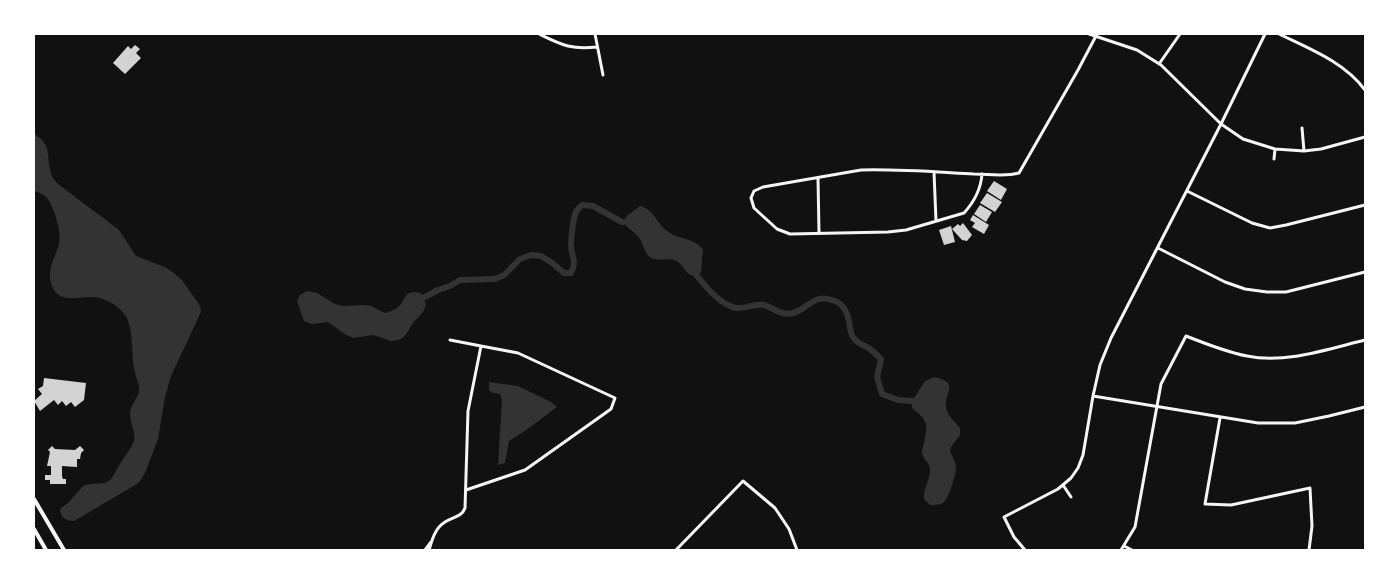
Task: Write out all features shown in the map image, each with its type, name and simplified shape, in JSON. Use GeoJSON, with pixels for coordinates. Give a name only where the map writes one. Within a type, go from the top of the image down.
{"type":"FeatureCollection","features":[{"type":"Feature","properties":{"kind":"main road"},"geometry":{"type":"LineString","coordinates":[[34,499],[64,550]]}},
{"type":"Feature","properties":{"kind":"main road"},"geometry":{"type":"LineString","coordinates":[[34,529],[46,550]]}},
{"type":"Feature","properties":{"kind":"street"},"geometry":{"type":"LineString","coordinates":[[539,34],[561,45],[572,48],[582,49],[597,47]]}},
{"type":"Feature","properties":{"kind":"street"},"geometry":{"type":"LineString","coordinates":[[595,34],[602,75]]}},
{"type":"Feature","properties":{"kind":"street"},"geometry":{"type":"LineString","coordinates":[[1089,34],[1097,35],[1137,50],[1159,64],[1221,124],[1243,139],[1275,149],[1304,151],[1321,149],[1365,137]]}},
{"type":"Feature","properties":{"kind":"street"},"geometry":{"type":"LineString","coordinates":[[1159,64],[1180,34]]}},
{"type":"Feature","properties":{"kind":"street"},"geometry":{"type":"LineString","coordinates":[[1025,550],[1014,537],[1004,517],[1058,489],[1078,468],[1083,455],[1100,365],[1111,338],[1221,124],[1265,34]]}},
{"type":"Feature","properties":{"kind":"street"},"geometry":{"type":"LineString","coordinates":[[1279,34],[1334,61],[1357,79],[1365,90]]}},
{"type":"Feature","properties":{"kind":"street"},"geometry":{"type":"LineString","coordinates":[[982,174],[981,185],[970,207],[964,213],[906,230],[888,232],[790,234],[777,230],[754,208],[751,198],[754,191],[763,187],[860,170],[934,172],[1012,175],[1019,173],[1097,35]]}},
{"type":"Feature","properties":{"kind":"street"},"geometry":{"type":"LineString","coordinates":[[1302,128],[1304,151]]}},
{"type":"Feature","properties":{"kind":"street"},"geometry":{"type":"LineString","coordinates":[[1274,159],[1275,149]]}},
{"type":"Feature","properties":{"kind":"street"},"geometry":{"type":"LineString","coordinates":[[934,172],[936,221]]}},
{"type":"Feature","properties":{"kind":"street"},"geometry":{"type":"LineString","coordinates":[[818,178],[819,233]]}},
{"type":"Feature","properties":{"kind":"street"},"geometry":{"type":"LineString","coordinates":[[1187,191],[1252,223],[1270,228],[1365,205]]}},
{"type":"Feature","properties":{"kind":"street"},"geometry":{"type":"LineString","coordinates":[[1158,248],[1225,282],[1245,289],[1267,292],[1286,292],[1365,272]]}},
{"type":"Feature","properties":{"kind":"street"},"geometry":{"type":"LineString","coordinates":[[1121,550],[1135,527],[1161,384],[1186,336],[1219,349],[1248,357],[1282,358],[1308,354],[1365,340]]}},
{"type":"Feature","properties":{"kind":"street"},"geometry":{"type":"LineString","coordinates":[[450,340],[518,353],[615,398],[611,409],[524,470],[466,490]]}},
{"type":"Feature","properties":{"kind":"street"},"geometry":{"type":"LineString","coordinates":[[425,550],[438,528],[444,522],[458,516],[465,510],[468,411],[481,346]]}},
{"type":"Feature","properties":{"kind":"street"},"geometry":{"type":"LineString","coordinates":[[1093,396],[1258,424],[1295,423],[1365,407]]}},
{"type":"Feature","properties":{"kind":"street"},"geometry":{"type":"LineString","coordinates":[[1220,418],[1205,504],[1231,505],[1310,488],[1312,526],[1309,550]]}},
{"type":"Feature","properties":{"kind":"street"},"geometry":{"type":"LineString","coordinates":[[676,550],[743,481],[775,508],[789,529],[797,550]]}},
{"type":"Feature","properties":{"kind":"street"},"geometry":{"type":"LineString","coordinates":[[1063,485],[1071,497]]}},
{"type":"Feature","properties":{"kind":"street"},"geometry":{"type":"LineString","coordinates":[[429,550],[431,542]]}},
{"type":"Feature","properties":{"kind":"street"},"geometry":{"type":"LineString","coordinates":[[1124,546],[1132,550]]}},
{"type":"Feature","properties":{"kind":"shaded area"},"geometry":{"type":"Polygon","coordinates":[[[34,134],[40,138],[47,148],[50,170],[52,177],[56,182],[119,230],[136,256],[165,267],[182,280],[200,306],[201,312],[171,376],[165,397],[158,439],[145,473],[137,484],[74,521],[64,518],[60,509],[69,502],[83,486],[105,483],[110,480],[133,444],[134,435],[130,411],[138,395],[139,389],[133,362],[130,327],[125,315],[115,306],[103,299],[94,297],[65,298],[56,293],[53,288],[50,271],[60,239],[57,220],[50,202],[44,195],[34,191],[34,134]]]}},
{"type":"Feature","properties":{"kind":"shaded area"},"geometry":{"type":"Polygon","coordinates":[[[640,206],[649,210],[663,228],[671,234],[694,242],[703,249],[701,272],[697,276],[690,275],[681,264],[675,260],[654,259],[647,254],[640,239],[622,222],[628,215],[640,206]]]}},
{"type":"Feature","properties":{"kind":"shaded area"},"geometry":{"type":"Polygon","coordinates":[[[307,291],[317,293],[335,304],[343,306],[371,306],[385,313],[397,308],[408,294],[415,292],[421,293],[426,305],[423,312],[413,323],[405,336],[399,340],[390,341],[373,335],[354,338],[346,335],[328,322],[312,324],[304,321],[297,301],[300,295],[307,291]]]}},
{"type":"Feature","properties":{"kind":"shaded area"},"geometry":{"type":"Polygon","coordinates":[[[934,377],[943,379],[949,386],[946,405],[947,411],[960,428],[960,435],[951,447],[950,452],[954,459],[956,471],[950,492],[943,503],[938,505],[930,505],[924,499],[924,492],[930,472],[929,466],[922,452],[926,432],[926,423],[912,408],[912,401],[925,381],[934,377]]]}},
{"type":"Feature","properties":{"kind":"shaded area"},"geometry":{"type":"Polygon","coordinates":[[[489,382],[518,386],[551,402],[557,407],[509,441],[505,463],[498,465],[502,400],[500,394],[493,393],[489,390],[489,382]]]}},
{"type":"Feature","properties":{"kind":"building"},"geometry":{"type":"Polygon","coordinates":[[[135,45],[140,49],[136,53],[141,58],[125,74],[113,63],[128,46],[131,49],[135,45]]]}},
{"type":"Feature","properties":{"kind":"building"},"geometry":{"type":"Polygon","coordinates":[[[994,181],[1007,189],[1001,200],[987,191],[994,181]]]}},
{"type":"Feature","properties":{"kind":"building"},"geometry":{"type":"Polygon","coordinates":[[[987,193],[1002,202],[995,212],[980,203],[987,193]]]}},
{"type":"Feature","properties":{"kind":"building"},"geometry":{"type":"Polygon","coordinates":[[[980,205],[992,212],[986,222],[974,214],[980,205]]]}},
{"type":"Feature","properties":{"kind":"building"},"geometry":{"type":"Polygon","coordinates":[[[973,215],[989,225],[984,234],[972,227],[975,223],[970,220],[973,215]]]}},
{"type":"Feature","properties":{"kind":"building"},"geometry":{"type":"Polygon","coordinates":[[[963,223],[972,235],[967,241],[962,240],[952,229],[958,224],[960,226],[963,223]]]}},
{"type":"Feature","properties":{"kind":"building"},"geometry":{"type":"Polygon","coordinates":[[[951,226],[955,242],[944,245],[939,230],[951,226]]]}},
{"type":"Feature","properties":{"kind":"building"},"geometry":{"type":"Polygon","coordinates":[[[44,378],[86,383],[84,400],[75,407],[71,402],[66,406],[62,401],[58,405],[54,400],[40,411],[34,401],[42,394],[38,389],[43,386],[44,378]]]}},
{"type":"Feature","properties":{"kind":"building"},"geometry":{"type":"Polygon","coordinates":[[[52,446],[55,449],[75,450],[80,446],[84,450],[81,453],[80,459],[77,459],[77,467],[62,466],[62,476],[63,479],[66,479],[66,484],[50,484],[50,480],[45,480],[45,475],[51,475],[51,466],[47,466],[50,452],[48,450],[52,446]]]}},
{"type":"Feature","properties":{"kind":"waterway"},"geometry":{"type":"LineString","coordinates":[[423,298],[460,280],[495,279],[504,275],[520,259],[531,255],[541,256],[564,273],[571,273],[574,266],[571,246],[573,224],[576,211],[582,205],[593,206],[622,222]]}},
{"type":"Feature","properties":{"kind":"waterway"},"geometry":{"type":"LineString","coordinates":[[697,276],[709,290],[725,304],[731,307],[744,308],[754,305],[764,305],[781,313],[789,314],[798,311],[816,300],[828,299],[839,303],[846,312],[851,334],[859,343],[870,349],[881,359],[877,377],[882,394],[898,400],[912,401]]}}]}
